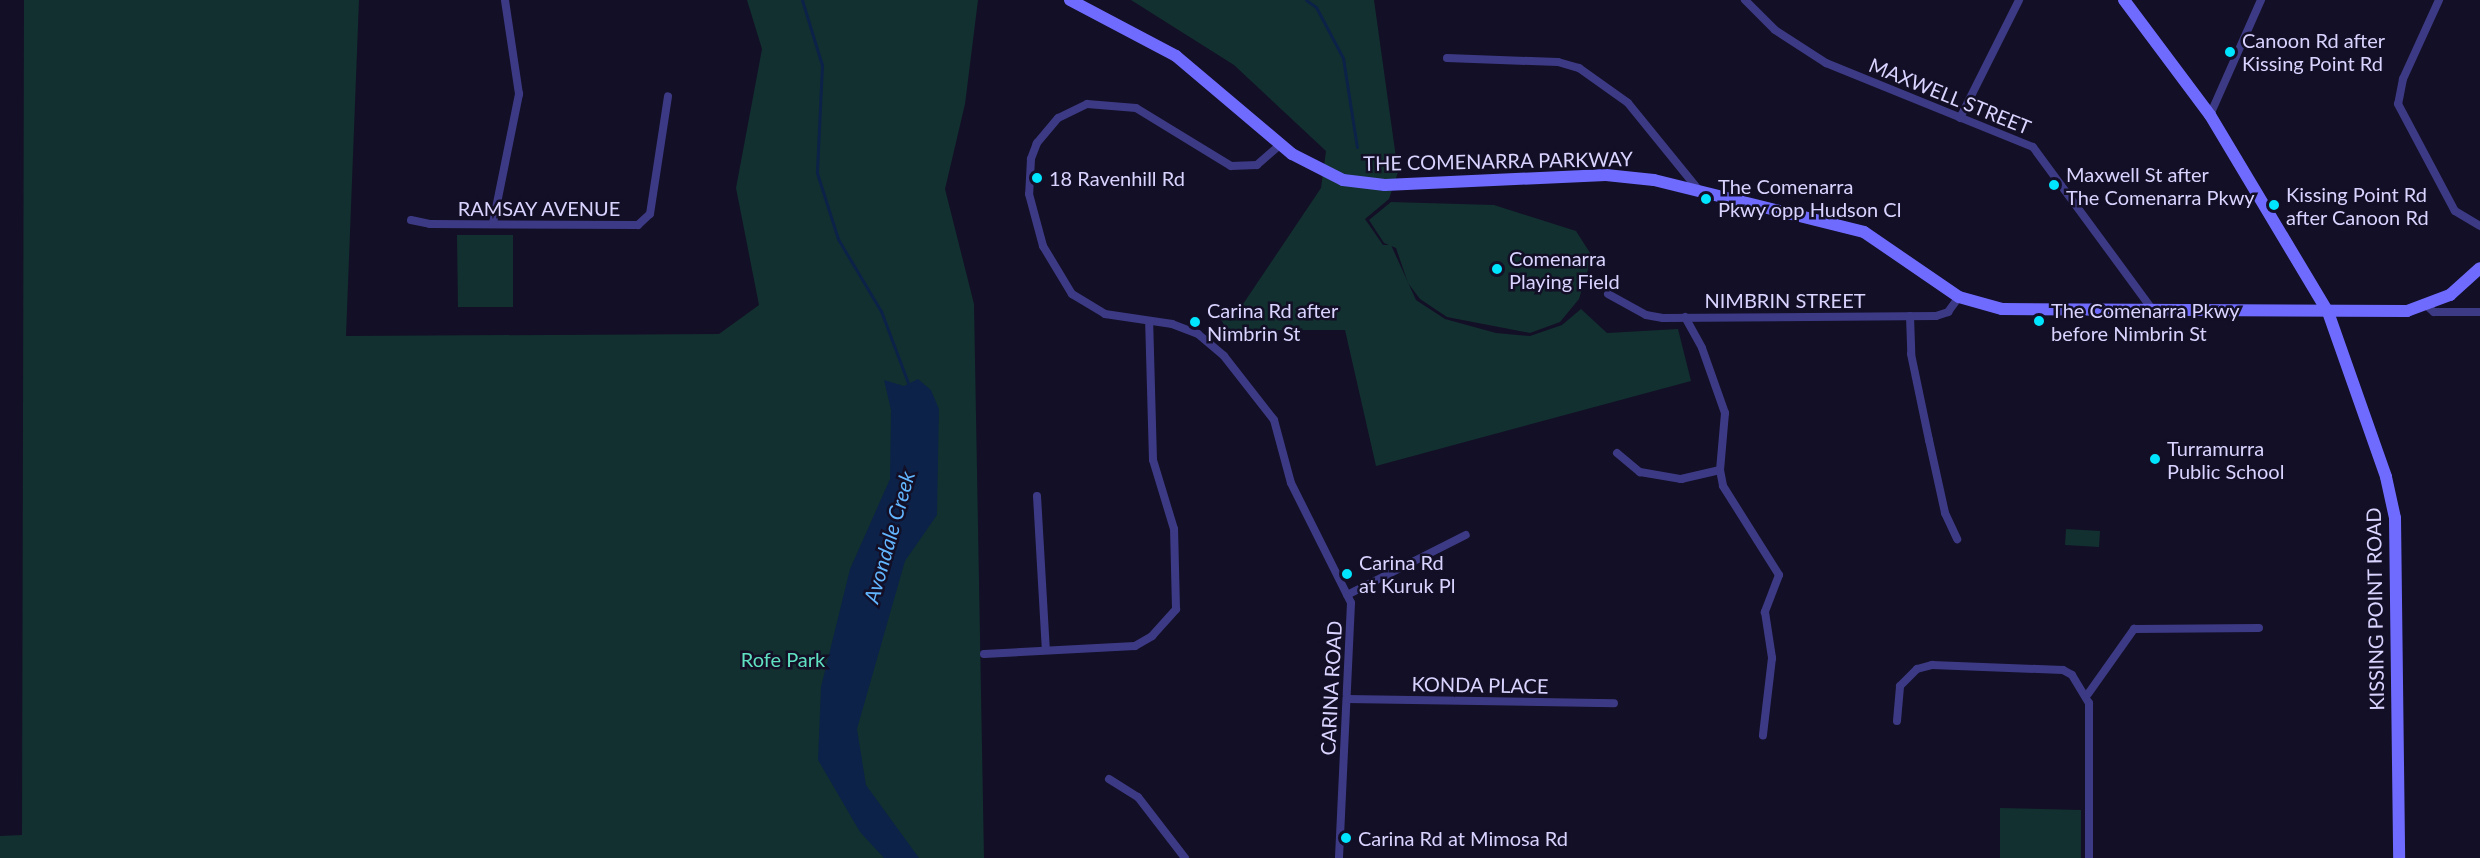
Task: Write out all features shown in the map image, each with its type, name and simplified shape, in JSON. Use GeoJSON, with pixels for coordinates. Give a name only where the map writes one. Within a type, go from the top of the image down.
{"type":"FeatureCollection","features":[{"type":"Feature","properties":{"kind":"main road","name":"THE COMENARRA PARKWAY"},"geometry":{"type":"LineString","coordinates":[[1070,0],[1176,56],[1281,144],[1317,170],[1362,184],[1606,175],[1698,189],[1864,232],[1959,297],[2017,312],[2328,312],[2427,306],[2461,287],[2480,268]]}},
{"type":"Feature","properties":{"kind":"main road","name":"KISSING POINT ROAD"},"geometry":{"type":"LineString","coordinates":[[2124,0],[2210,115],[2328,312],[2393,498],[2399,858]]}},
{"type":"Feature","properties":{"kind":"street"},"geometry":{"type":"LineString","coordinates":[[493,224],[519,94],[505,0]]}},
{"type":"Feature","properties":{"kind":"street","name":"MAXWELL STREET"},"geometry":{"type":"LineString","coordinates":[[1745,0],[1799,48],[1960,118],[2021,140],[2044,156],[2156,313]]}},
{"type":"Feature","properties":{"kind":"street"},"geometry":{"type":"LineString","coordinates":[[1960,118],[2019,0]]}},
{"type":"Feature","properties":{"kind":"street"},"geometry":{"type":"LineString","coordinates":[[2210,115],[2261,0]]}},
{"type":"Feature","properties":{"kind":"street"},"geometry":{"type":"LineString","coordinates":[[2439,0],[2403,79],[2398,104],[2455,211],[2480,226]]}},
{"type":"Feature","properties":{"kind":"street"},"geometry":{"type":"LineString","coordinates":[[1447,58],[1558,62],[1579,68],[1628,103],[1698,189]]}},
{"type":"Feature","properties":{"kind":"street","name":"RAMSAY AVENUE"},"geometry":{"type":"LineString","coordinates":[[411,220],[493,224],[638,225],[645,221],[668,96]]}},
{"type":"Feature","properties":{"kind":"street"},"geometry":{"type":"LineString","coordinates":[[984,654],[1135,646],[1152,636],[1176,609],[1174,529],[1153,460],[1149,321],[1095,311],[1072,294],[1053,265],[1036,225],[1028,176],[1030,159],[1046,130],[1071,110],[1103,102],[1136,108],[1231,166],[1257,165],[1281,144]]}},
{"type":"Feature","properties":{"kind":"street","name":"NIMBRIN STREET"},"geometry":{"type":"LineString","coordinates":[[1608,294],[1646,315],[1685,317],[1943,315],[1959,297]]}},
{"type":"Feature","properties":{"kind":"street"},"geometry":{"type":"LineString","coordinates":[[2427,306],[2434,312],[2480,312]]}},
{"type":"Feature","properties":{"kind":"street"},"geometry":{"type":"LineString","coordinates":[[1910,316],[1911,354],[1945,513],[1957,539]]}},
{"type":"Feature","properties":{"kind":"street"},"geometry":{"type":"LineString","coordinates":[[1685,317],[1702,348],[1725,413],[1720,470],[1736,508],[1779,575],[1765,612],[1772,658],[1763,735]]}},
{"type":"Feature","properties":{"kind":"street","name":"CARINA ROAD"},"geometry":{"type":"LineString","coordinates":[[1149,321],[1184,327],[1210,342],[1274,420],[1291,483],[1347,595],[1351,614],[1339,858]]}},
{"type":"Feature","properties":{"kind":"street"},"geometry":{"type":"LineString","coordinates":[[1617,453],[1640,472],[1650,474],[1681,479],[1720,470]]}},
{"type":"Feature","properties":{"kind":"street"},"geometry":{"type":"LineString","coordinates":[[1037,496],[1046,650]]}},
{"type":"Feature","properties":{"kind":"street"},"geometry":{"type":"LineString","coordinates":[[1347,595],[1466,535]]}},
{"type":"Feature","properties":{"kind":"street"},"geometry":{"type":"LineString","coordinates":[[2089,858],[2088,694],[2134,629],[2259,628]]}},
{"type":"Feature","properties":{"kind":"street"},"geometry":{"type":"LineString","coordinates":[[1897,721],[1900,686],[1917,669],[1932,665],[2063,670],[2088,694]]}},
{"type":"Feature","properties":{"kind":"street","name":"KONDA PLACE"},"geometry":{"type":"LineString","coordinates":[[1347,699],[1614,703]]}},
{"type":"Feature","properties":{"kind":"street"},"geometry":{"type":"LineString","coordinates":[[1109,779],[1138,797],[1185,858]]}},
{"type":"Feature","properties":{"kind":"green space","name":"Rofe Park"},"geometry":{"type":"Polygon","coordinates":[[[24,0],[359,0],[346,336],[719,334],[759,305],[736,188],[762,49],[747,0],[978,0],[965,104],[945,189],[974,304],[984,858],[0,858],[0,836],[22,835],[24,0]]]}},
{"type":"Feature","properties":{"kind":"green space"},"geometry":{"type":"Polygon","coordinates":[[[1131,0],[1374,0],[1398,172],[1389,199],[1365,219],[1383,245],[1391,245],[1416,300],[1445,319],[1496,333],[1530,336],[1562,325],[1581,309],[1607,333],[1678,329],[1691,381],[1376,466],[1345,330],[1227,330],[1219,316],[1235,316],[1321,188],[1326,151],[1234,65],[1131,0]]]}},
{"type":"Feature","properties":{"kind":"green space","name":"Comenarra Playing Field"},"geometry":{"type":"Polygon","coordinates":[[[1391,202],[1494,205],[1576,231],[1592,256],[1579,299],[1560,322],[1530,333],[1447,317],[1420,299],[1408,283],[1396,248],[1384,243],[1369,220],[1391,202]]]}},
{"type":"Feature","properties":{"kind":"green space"},"geometry":{"type":"Polygon","coordinates":[[[457,235],[513,235],[513,307],[458,307],[457,235]]]}},
{"type":"Feature","properties":{"kind":"green space"},"geometry":{"type":"Polygon","coordinates":[[[2066,529],[2100,531],[2099,547],[2065,545],[2066,529]]]}},
{"type":"Feature","properties":{"kind":"green space"},"geometry":{"type":"Polygon","coordinates":[[[2000,808],[2081,810],[2081,858],[2000,858],[2000,808]]]}},
{"type":"Feature","properties":{"kind":"water"},"geometry":{"type":"Polygon","coordinates":[[[918,379],[931,390],[939,409],[937,515],[905,561],[857,729],[866,785],[919,858],[884,858],[860,832],[818,760],[821,687],[850,569],[890,479],[891,410],[884,380],[904,386],[918,379]]]}},
{"type":"Feature","properties":{"kind":"waterway","name":"Avondale Creek"},"geometry":{"type":"LineString","coordinates":[[802,0],[822,65],[817,173],[838,239],[881,311],[910,388]]}},
{"type":"Feature","properties":{"kind":"waterway"},"geometry":{"type":"LineString","coordinates":[[1306,0],[1316,7],[1343,58],[1357,147]]}},
{"type":"Feature","properties":{"kind":"place","name":"Canoon Rd after Kissing Point Rd"},"geometry":{"type":"Point","coordinates":[2230,52]}},
{"type":"Feature","properties":{"kind":"place","name":"18 Ravenhill Rd"},"geometry":{"type":"Point","coordinates":[1037,178]}},
{"type":"Feature","properties":{"kind":"place","name":"Maxwell St after The Comenarra Pkwy"},"geometry":{"type":"Point","coordinates":[2054,185]}},
{"type":"Feature","properties":{"kind":"place","name":"The Comenarra Pkwy opp Hudson Cl"},"geometry":{"type":"Point","coordinates":[1706,199]}},
{"type":"Feature","properties":{"kind":"place","name":"Kissing Point Rd after Canoon Rd"},"geometry":{"type":"Point","coordinates":[2274,205]}},
{"type":"Feature","properties":{"kind":"place","name":"Comenarra Playing Field"},"geometry":{"type":"Point","coordinates":[1497,269]}},
{"type":"Feature","properties":{"kind":"place","name":"The Comenarra Pkwy before Nimbrin St"},"geometry":{"type":"Point","coordinates":[2039,321]}},
{"type":"Feature","properties":{"kind":"place","name":"Carina Rd after Nimbrin St"},"geometry":{"type":"Point","coordinates":[1195,322]}},
{"type":"Feature","properties":{"kind":"place","name":"Turramurra Public School"},"geometry":{"type":"Point","coordinates":[2155,459]}},
{"type":"Feature","properties":{"kind":"place","name":"Carina Rd at Kuruk Pl"},"geometry":{"type":"Point","coordinates":[1347,574]}},
{"type":"Feature","properties":{"kind":"place","name":"Carina Rd at Mimosa Rd"},"geometry":{"type":"Point","coordinates":[1346,838]}}]}
